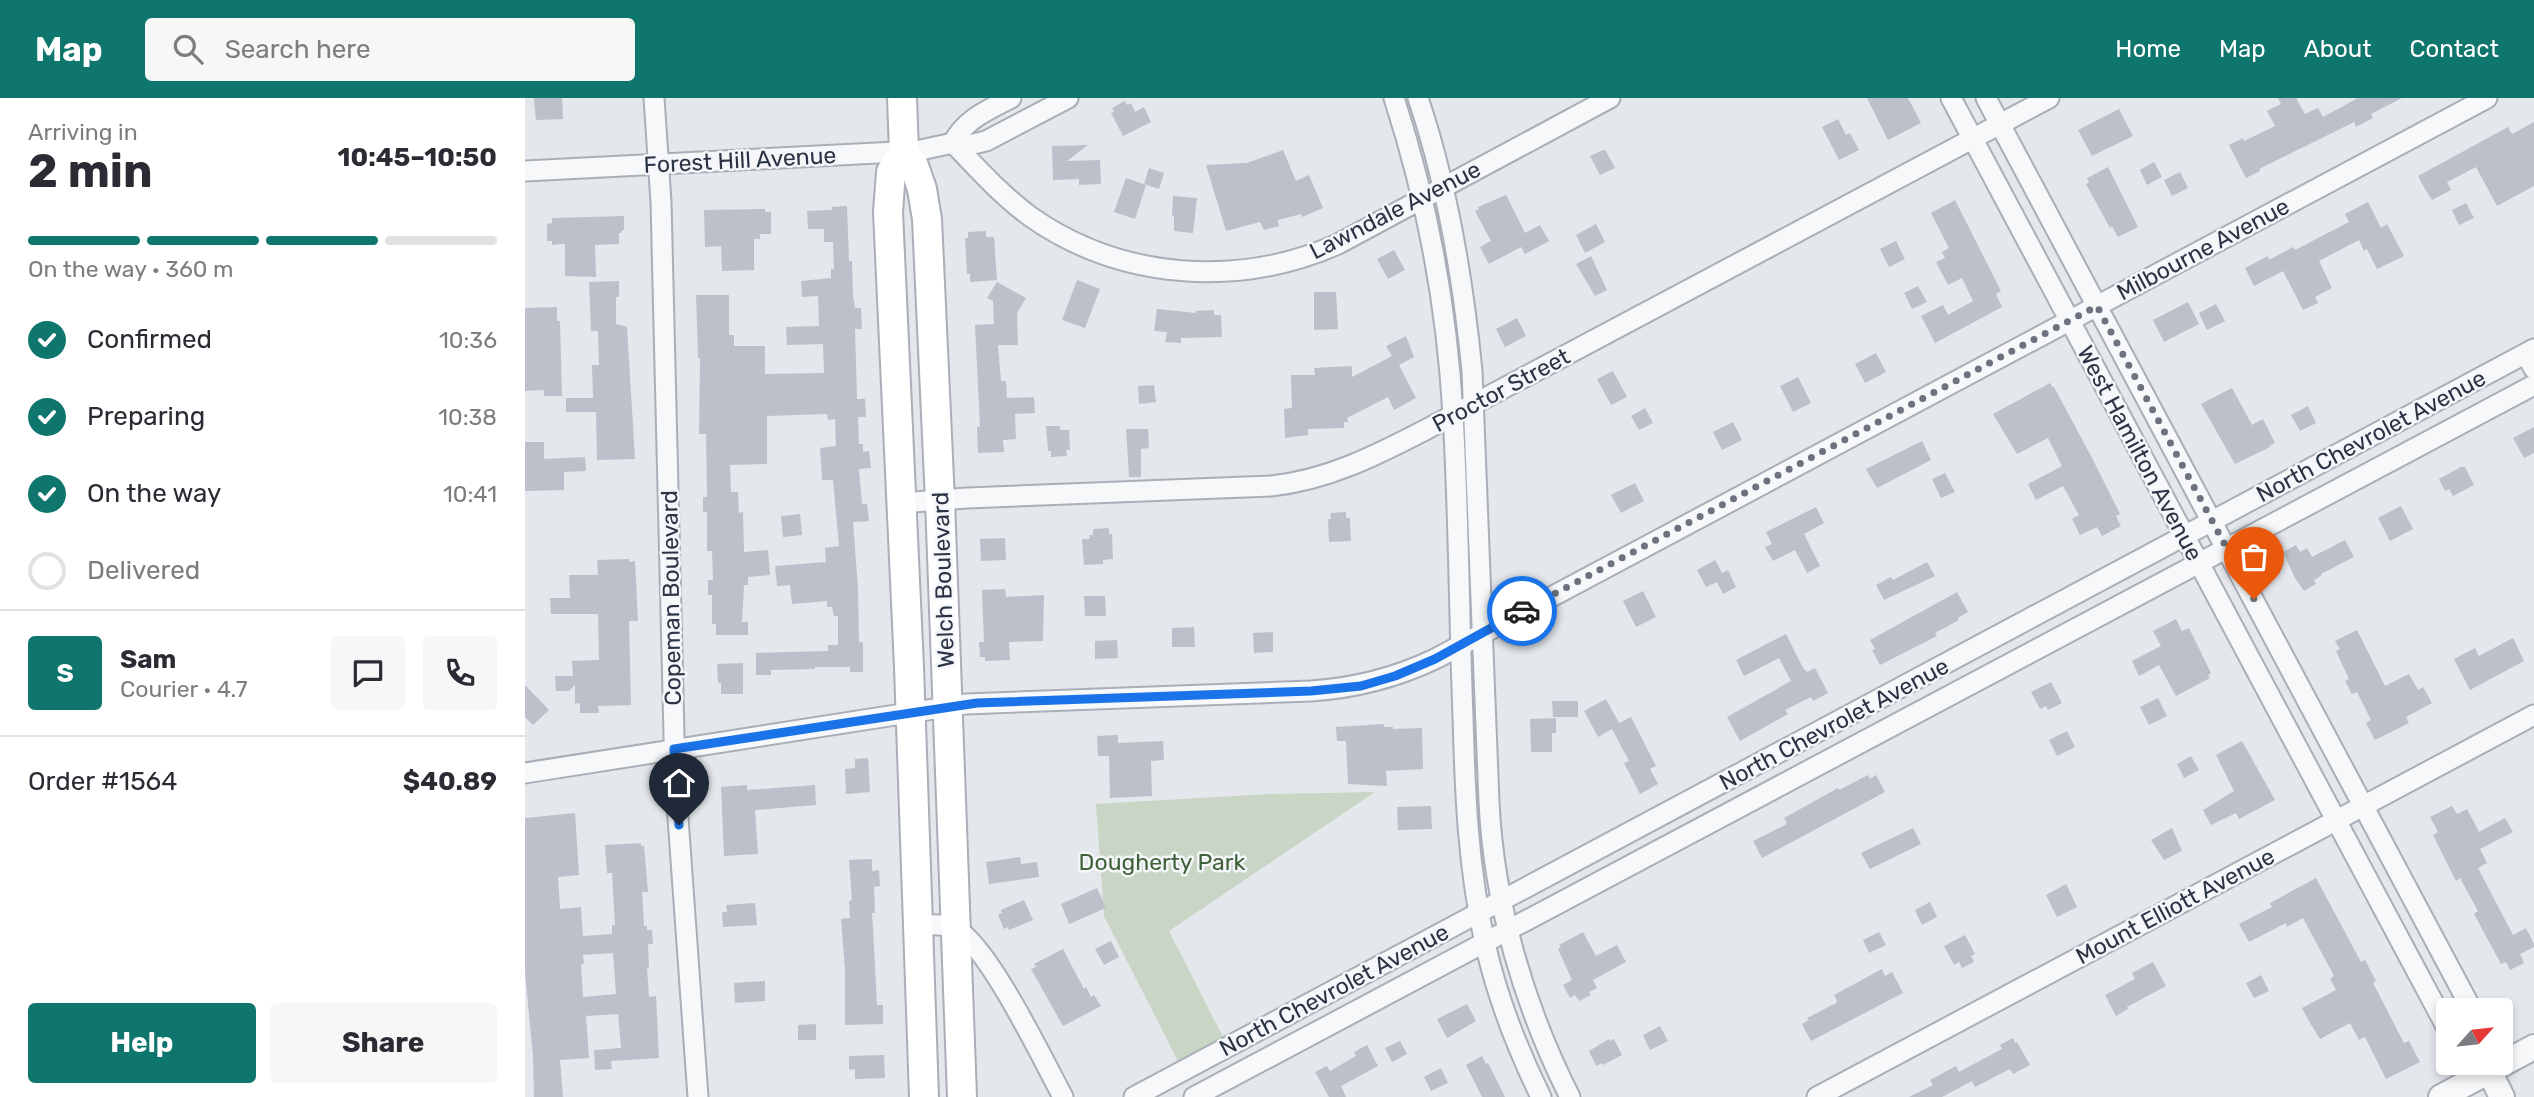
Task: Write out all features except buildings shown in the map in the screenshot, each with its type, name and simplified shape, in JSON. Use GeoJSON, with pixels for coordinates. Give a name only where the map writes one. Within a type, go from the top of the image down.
{"type":"FeatureCollection","features":[{"type":"Feature","properties":{"kind":"main road","name":"Welch Boulevard"},"geometry":{"type":"LineString","coordinates":[[902,98],[904,151],[918,175],[925,204],[940,501],[962,1097]]}},
{"type":"Feature","properties":{"kind":"main road","name":"Welch Boulevard"},"geometry":{"type":"LineString","coordinates":[[904,151],[891,172],[888,198],[911,712],[924,1097]]}},
{"type":"Feature","properties":{"kind":"street","name":"Copeman Boulevard"},"geometry":{"type":"LineString","coordinates":[[654,98],[659,164],[674,749],[698,1097]]}},
{"type":"Feature","properties":{"kind":"street"},"geometry":{"type":"LineString","coordinates":[[953,143],[972,119],[1011,98]]}},
{"type":"Feature","properties":{"kind":"street","name":"Forest Hill Avenue"},"geometry":{"type":"LineString","coordinates":[[525,171],[927,150],[953,143],[969,145],[986,141],[1068,98]]}},
{"type":"Feature","properties":{"kind":"street"},"geometry":{"type":"LineString","coordinates":[[1394,98],[1422,199],[1440,296],[1453,415],[1468,831],[1479,913],[1507,1020],[1541,1097]]}},
{"type":"Feature","properties":{"kind":"street"},"geometry":{"type":"LineString","coordinates":[[1418,98],[1443,187],[1465,306],[1475,403],[1490,818],[1502,900],[1530,1004],[1570,1097]]}},
{"type":"Feature","properties":{"kind":"street","name":"Lawndale Avenue"},"geometry":{"type":"LineString","coordinates":[[953,143],[1006,196],[1050,229],[1111,256],[1140,264],[1182,271],[1239,271],[1296,260],[1338,244],[1611,98]]}},
{"type":"Feature","properties":{"kind":"street","name":"West Hamilton Avenue"},"geometry":{"type":"LineString","coordinates":[[1951,98],[2436,1008]]}},
{"type":"Feature","properties":{"kind":"street","name":"West Hamilton Avenue"},"geometry":{"type":"LineString","coordinates":[[1986,98],[2466,998]]}},
{"type":"Feature","properties":{"kind":"street","name":"Proctor Street"},"geometry":{"type":"LineString","coordinates":[[901,503],[1283,485],[1358,464],[2049,98]]}},
{"type":"Feature","properties":{"kind":"street","name":"Milbourne Avenue"},"geometry":{"type":"LineString","coordinates":[[525,773],[948,706],[1336,690],[1395,676],[1461,645],[2487,98]]}},
{"type":"Feature","properties":{"kind":"street","name":"North Chevrolet Avenue"},"geometry":{"type":"LineString","coordinates":[[1134,1097],[2212,522],[2531,357]]}},
{"type":"Feature","properties":{"kind":"street","name":"North Chevrolet Avenue"},"geometry":{"type":"LineString","coordinates":[[1195,1097],[2534,385]]}},
{"type":"Feature","properties":{"kind":"street","name":"Mount Elliott Avenue"},"geometry":{"type":"LineString","coordinates":[[1817,1097],[2534,715]]}},
{"type":"Feature","properties":{"kind":"street"},"geometry":{"type":"LineString","coordinates":[[1849,716],[1863,742]]}},
{"type":"Feature","properties":{"kind":"street"},"geometry":{"type":"LineString","coordinates":[[918,925],[956,929],[972,944],[999,980],[1063,1097]]}},
{"type":"Feature","properties":{"kind":"street"},"geometry":{"type":"LineString","coordinates":[[2513,1054],[2534,1046]]}},
{"type":"Feature","properties":{"kind":"street"},"geometry":{"type":"LineString","coordinates":[[2441,1097],[2471,1075]]}},
{"type":"Feature","properties":{"kind":"street"},"geometry":{"type":"LineString","coordinates":[[2490,1075],[2502,1097]]}},
{"type":"Feature","properties":{"kind":"green space","name":"Dougherty Park"},"geometry":{"type":"Polygon","coordinates":[[[1375,792],[1169,931],[1224,1039],[1179,1063],[1104,916],[1096,804],[1268,794],[1375,792]]]}},
{"type":"Feature","properties":{"kind":"way so far"},"geometry":{"type":"LineString","coordinates":[[1522,611],[2097,306],[2254,599]]}},
{"type":"Feature","properties":{"kind":"route"},"geometry":{"type":"LineString","coordinates":[[679,825],[674,749],[977,703],[1336,690],[1361,686],[1420,666],[1522,611]]}}]}
